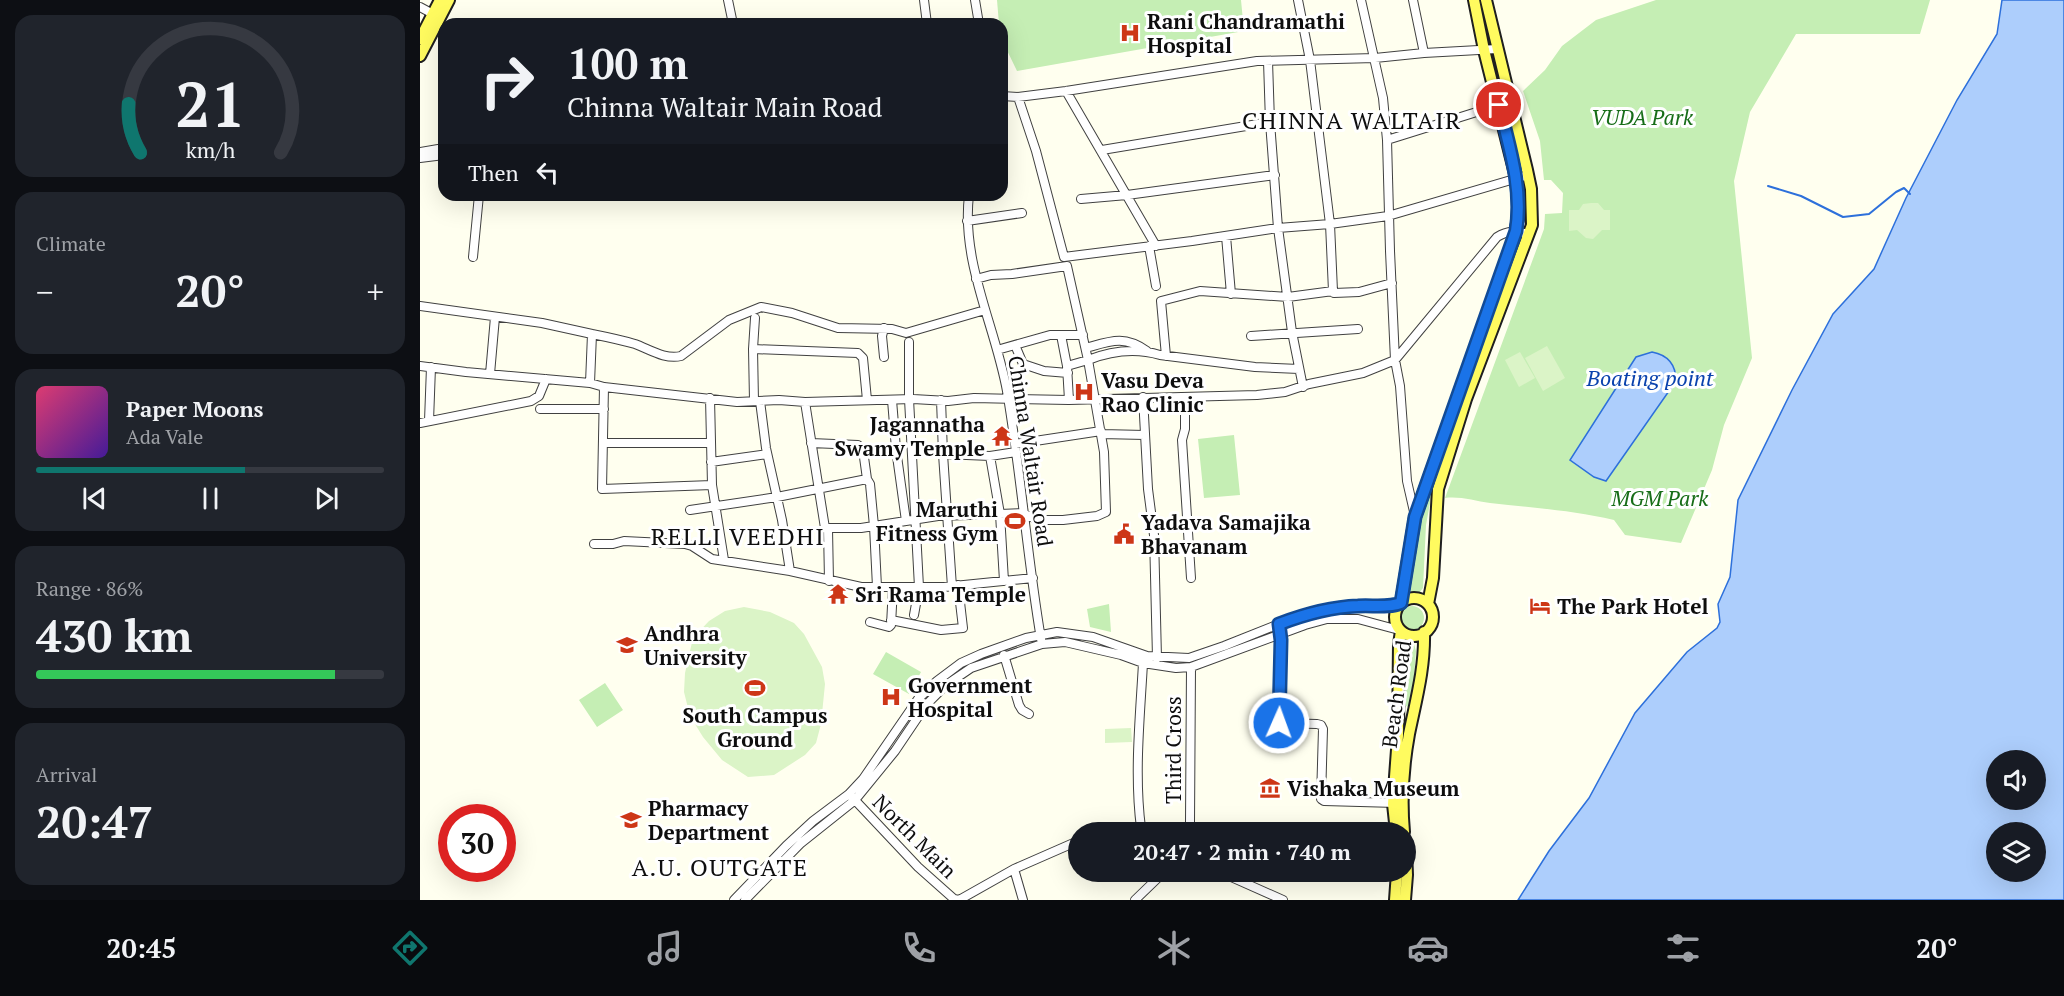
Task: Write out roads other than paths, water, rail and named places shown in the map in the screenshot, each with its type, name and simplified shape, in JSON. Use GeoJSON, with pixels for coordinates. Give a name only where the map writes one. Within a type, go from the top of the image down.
{"type":"FeatureCollection","features":[{"type":"Feature","properties":{"kind":"main road"},"geometry":{"type":"LineString","coordinates":[[420,39],[440,0]]}},
{"type":"Feature","properties":{"kind":"main road"},"geometry":{"type":"LineString","coordinates":[[440,18],[449,0]]}},
{"type":"Feature","properties":{"kind":"main road"},"geometry":{"type":"LineString","coordinates":[[1474,0],[1516,178],[1520,210],[1516,231],[1415,517],[1400,604],[1395,616],[1400,631],[1413,636],[1424,632],[1431,625],[1432,618],[1428,604],[1438,489],[1466,399],[1532,225],[1528,175],[1486,0]]}},
{"type":"Feature","properties":{"kind":"main road"},"geometry":{"type":"LineString","coordinates":[[420,56],[438,21]]}},
{"type":"Feature","properties":{"kind":"main road"},"geometry":{"type":"LineString","coordinates":[[1400,604],[1414,598],[1428,604]]}},
{"type":"Feature","properties":{"kind":"main road","name":"Beach Road"},"geometry":{"type":"LineString","coordinates":[[1396,822],[1400,631]]}},
{"type":"Feature","properties":{"kind":"main road","name":"Beach Road"},"geometry":{"type":"LineString","coordinates":[[1402,822],[1397,803],[1420,684],[1425,647],[1424,632]]}},
{"type":"Feature","properties":{"kind":"main road"},"geometry":{"type":"LineString","coordinates":[[1395,900],[1396,882]]}},
{"type":"Feature","properties":{"kind":"main road"},"geometry":{"type":"LineString","coordinates":[[1405,900],[1406,882]]}},
{"type":"Feature","properties":{"kind":"street"},"geometry":{"type":"LineString","coordinates":[[728,0],[732,18]]}},
{"type":"Feature","properties":{"kind":"street"},"geometry":{"type":"LineString","coordinates":[[924,0],[926,18]]}},
{"type":"Feature","properties":{"kind":"street"},"geometry":{"type":"LineString","coordinates":[[975,0],[978,18]]}},
{"type":"Feature","properties":{"kind":"street"},"geometry":{"type":"LineString","coordinates":[[1166,356],[1161,300],[1200,291],[1288,297],[1333,291],[1330,224],[1310,60],[1298,0]]}},
{"type":"Feature","properties":{"kind":"street"},"geometry":{"type":"LineString","coordinates":[[1361,0],[1383,98],[1387,140],[1395,360],[1400,386],[1407,481],[1415,517]]}},
{"type":"Feature","properties":{"kind":"street"},"geometry":{"type":"LineString","coordinates":[[1413,0],[1424,53]]}},
{"type":"Feature","properties":{"kind":"street"},"geometry":{"type":"LineString","coordinates":[[420,7],[433,14]]}},
{"type":"Feature","properties":{"kind":"street"},"geometry":{"type":"LineString","coordinates":[[1008,96],[1066,91],[1148,77],[1268,61],[1375,58],[1497,50]]}},
{"type":"Feature","properties":{"kind":"street"},"geometry":{"type":"LineString","coordinates":[[1268,61],[1278,228],[1303,387]]}},
{"type":"Feature","properties":{"kind":"street"},"geometry":{"type":"LineString","coordinates":[[1066,91],[1127,195],[1153,246],[1156,286]]}},
{"type":"Feature","properties":{"kind":"street"},"geometry":{"type":"LineString","coordinates":[[805,402],[825,528],[874,526],[948,515],[1026,513],[1038,520],[1063,520],[1097,516],[1106,512],[1101,433],[1086,348],[1066,262],[1036,152],[1018,97]]}},
{"type":"Feature","properties":{"kind":"street"},"geometry":{"type":"LineString","coordinates":[[1387,140],[1499,105]]}},
{"type":"Feature","properties":{"kind":"street"},"geometry":{"type":"LineString","coordinates":[[1101,150],[1270,122]]}},
{"type":"Feature","properties":{"kind":"street"},"geometry":{"type":"LineString","coordinates":[[420,152],[438,149]]}},
{"type":"Feature","properties":{"kind":"street"},"geometry":{"type":"LineString","coordinates":[[420,159],[438,156]]}},
{"type":"Feature","properties":{"kind":"street"},"geometry":{"type":"LineString","coordinates":[[976,279],[1153,246],[1278,228],[1389,216],[1528,175]]}},
{"type":"Feature","properties":{"kind":"street"},"geometry":{"type":"LineString","coordinates":[[1081,199],[1275,176]]}},
{"type":"Feature","properties":{"kind":"street"},"geometry":{"type":"LineString","coordinates":[[473,257],[478,201]]}},
{"type":"Feature","properties":{"kind":"street","name":"Chinna Waltair Road"},"geometry":{"type":"LineString","coordinates":[[969,201],[967,221],[976,279],[997,350],[1016,448],[1026,513],[1035,609],[1042,644]]}},
{"type":"Feature","properties":{"kind":"street"},"geometry":{"type":"LineString","coordinates":[[967,221],[1022,213]]}},
{"type":"Feature","properties":{"kind":"street"},"geometry":{"type":"LineString","coordinates":[[420,366],[590,383],[604,387],[737,402],[974,398],[1069,400],[1257,395],[1285,392],[1309,384],[1363,373],[1395,360],[1497,237],[1516,231],[1529,234]]}},
{"type":"Feature","properties":{"kind":"street"},"geometry":{"type":"LineString","coordinates":[[1226,236],[1231,294]]}},
{"type":"Feature","properties":{"kind":"street"},"geometry":{"type":"LineString","coordinates":[[1334,294],[1359,292],[1392,283]]}},
{"type":"Feature","properties":{"kind":"street"},"geometry":{"type":"LineString","coordinates":[[420,306],[542,323],[614,338],[654,353],[675,357],[681,356],[729,320],[760,307],[792,313],[838,328],[892,328],[906,333],[985,310]]}},
{"type":"Feature","properties":{"kind":"street"},"geometry":{"type":"LineString","coordinates":[[490,374],[495,317]]}},
{"type":"Feature","properties":{"kind":"street"},"geometry":{"type":"LineString","coordinates":[[755,318],[753,349],[757,401],[790,571]]}},
{"type":"Feature","properties":{"kind":"street"},"geometry":{"type":"LineString","coordinates":[[884,328],[882,336],[884,357]]}},
{"type":"Feature","properties":{"kind":"street"},"geometry":{"type":"LineString","coordinates":[[1251,336],[1358,329]]}},
{"type":"Feature","properties":{"kind":"street"},"geometry":{"type":"LineString","coordinates":[[590,383],[592,334]]}},
{"type":"Feature","properties":{"kind":"street"},"geometry":{"type":"LineString","coordinates":[[997,350],[1050,335],[1083,335]]}},
{"type":"Feature","properties":{"kind":"street"},"geometry":{"type":"LineString","coordinates":[[1061,335],[1067,369],[1069,400]]}},
{"type":"Feature","properties":{"kind":"street"},"geometry":{"type":"LineString","coordinates":[[1086,348],[1121,340],[1166,356],[1255,367],[1299,369]]}},
{"type":"Feature","properties":{"kind":"street"},"geometry":{"type":"LineString","coordinates":[[909,342],[910,521]]}},
{"type":"Feature","properties":{"kind":"street"},"geometry":{"type":"LineString","coordinates":[[1015,345],[1023,364],[1044,371],[1067,369],[1112,353],[1147,351]]}},
{"type":"Feature","properties":{"kind":"street"},"geometry":{"type":"LineString","coordinates":[[753,349],[858,353],[862,358],[867,400]]}},
{"type":"Feature","properties":{"kind":"street"},"geometry":{"type":"LineString","coordinates":[[429,421],[431,367]]}},
{"type":"Feature","properties":{"kind":"street"},"geometry":{"type":"LineString","coordinates":[[420,423],[531,401],[539,396],[546,379]]}},
{"type":"Feature","properties":{"kind":"street"},"geometry":{"type":"LineString","coordinates":[[604,387],[602,489],[712,485]]}},
{"type":"Feature","properties":{"kind":"street"},"geometry":{"type":"LineString","coordinates":[[1143,397],[1149,501],[1154,535],[1157,657]]}},
{"type":"Feature","properties":{"kind":"street"},"geometry":{"type":"LineString","coordinates":[[1185,397],[1185,429],[1182,440],[1191,578]]}},
{"type":"Feature","properties":{"kind":"street"},"geometry":{"type":"LineString","coordinates":[[710,398],[712,485],[724,560]]}},
{"type":"Feature","properties":{"kind":"street"},"geometry":{"type":"LineString","coordinates":[[892,400],[896,449],[910,521],[919,587],[914,615]]}},
{"type":"Feature","properties":{"kind":"street"},"geometry":{"type":"LineString","coordinates":[[891,620],[941,630],[963,628],[955,586],[948,515],[941,400]]}},
{"type":"Feature","properties":{"kind":"street"},"geometry":{"type":"LineString","coordinates":[[540,409],[604,409]]}},
{"type":"Feature","properties":{"kind":"street"},"geometry":{"type":"LineString","coordinates":[[944,454],[990,456],[1016,448],[1101,433],[1146,435]]}},
{"type":"Feature","properties":{"kind":"street"},"geometry":{"type":"LineString","coordinates":[[604,443],[711,443]]}},
{"type":"Feature","properties":{"kind":"street"},"geometry":{"type":"LineString","coordinates":[[811,443],[858,445],[863,450],[867,479],[870,484],[877,587]]}},
{"type":"Feature","properties":{"kind":"street"},"geometry":{"type":"LineString","coordinates":[[711,462],[767,454]]}},
{"type":"Feature","properties":{"kind":"street"},"geometry":{"type":"LineString","coordinates":[[990,456],[1000,514],[1004,581]]}},
{"type":"Feature","properties":{"kind":"street"},"geometry":{"type":"LineString","coordinates":[[690,510],[716,508],[867,479]]}},
{"type":"Feature","properties":{"kind":"street"},"geometry":{"type":"LineString","coordinates":[[828,529],[829,581]]}},
{"type":"Feature","properties":{"kind":"street"},"geometry":{"type":"LineString","coordinates":[[594,544],[613,544],[624,541],[671,542],[692,546],[712,559],[790,571],[861,587],[955,586],[1033,578]]}},
{"type":"Feature","properties":{"kind":"street"},"geometry":{"type":"LineString","coordinates":[[870,622],[887,628],[891,625],[893,588]]}},
{"type":"Feature","properties":{"kind":"street"},"geometry":{"type":"LineString","coordinates":[[734,900],[813,821],[852,797],[918,699],[937,681],[962,663],[981,654],[1040,634],[1057,632],[1074,633],[1157,657],[1189,658],[1324,609],[1400,604]]}},
{"type":"Feature","properties":{"kind":"street"},"geometry":{"type":"LineString","coordinates":[[745,900],[801,843],[852,797],[895,751],[926,705],[946,685],[971,668],[1042,644],[1065,642],[1121,654],[1143,663],[1176,668],[1191,667],[1327,619],[1358,619],[1400,631]]}},
{"type":"Feature","properties":{"kind":"street"},"geometry":{"type":"LineString","coordinates":[[1279,624],[1281,634],[1279,723],[1321,725],[1323,729],[1321,799],[1324,801],[1397,803]]}},
{"type":"Feature","properties":{"kind":"street"},"geometry":{"type":"LineString","coordinates":[[1004,655],[1019,705],[1029,714]]}},
{"type":"Feature","properties":{"kind":"street"},"geometry":{"type":"LineString","coordinates":[[1140,822],[1138,798],[1143,663]]}},
{"type":"Feature","properties":{"kind":"street","name":"Third Cross"},"geometry":{"type":"LineString","coordinates":[[1190,822],[1191,667]]}},
{"type":"Feature","properties":{"kind":"street","name":"North Main"},"geometry":{"type":"LineString","coordinates":[[852,797],[918,867],[954,899],[959,900],[1014,869],[1068,845]]}},
{"type":"Feature","properties":{"kind":"street"},"geometry":{"type":"LineString","coordinates":[[1014,869],[1023,900]]}},
{"type":"Feature","properties":{"kind":"street"},"geometry":{"type":"LineString","coordinates":[[1135,900],[1154,882]]}},
{"type":"Feature","properties":{"kind":"street"},"geometry":{"type":"LineString","coordinates":[[1244,882],[1283,900]]}},
{"type":"Feature","properties":{"kind":"street"},"geometry":{"type":"LineString","coordinates":[[1260,900],[1266,891]]}},
{"type":"Feature","properties":{"kind":"water"},"geometry":{"type":"Polygon","coordinates":[[[2002,0],[2064,0],[2064,900],[1518,900],[1549,851],[1589,798],[1635,713],[1687,652],[1717,628],[1720,622],[1718,604],[1730,577],[1738,500],[1792,390],[1833,314],[1874,269],[1906,198],[1957,100],[1997,34],[2002,0]]]}},
{"type":"Feature","properties":{"kind":"water","name":"Boating point"},"geometry":{"type":"Polygon","coordinates":[[[1652,352],[1667,358],[1673,366],[1676,381],[1606,481],[1594,477],[1570,460],[1636,357],[1652,352]]]}},
{"type":"Feature","properties":{"kind":"waterway"},"geometry":{"type":"LineString","coordinates":[[1768,186],[1801,196],[1843,217],[1869,214],[1904,188],[1910,194]]}},
{"type":"Feature","properties":{"kind":"place","name":"Rani Chandramathi Hospital"},"geometry":{"type":"Point","coordinates":[1130,33]}},
{"type":"Feature","properties":{"kind":"place","name":"Vasu Deva Rao Clinic"},"geometry":{"type":"Point","coordinates":[1084,392]}},
{"type":"Feature","properties":{"kind":"place","name":"Jagannatha Swamy Temple"},"geometry":{"type":"Point","coordinates":[1002,436]}},
{"type":"Feature","properties":{"kind":"place","name":"Maruthi Fitness Gym"},"geometry":{"type":"Point","coordinates":[1015,521]}},
{"type":"Feature","properties":{"kind":"place","name":"Yadava Samajika Bhavanam"},"geometry":{"type":"Point","coordinates":[1124,534]}},
{"type":"Feature","properties":{"kind":"place","name":"Sri Rama Temple"},"geometry":{"type":"Point","coordinates":[838,594]}},
{"type":"Feature","properties":{"kind":"place","name":"The Park Hotel"},"geometry":{"type":"Point","coordinates":[1540,606]}},
{"type":"Feature","properties":{"kind":"place","name":"Andhra University"},"geometry":{"type":"Point","coordinates":[627,645]}},
{"type":"Feature","properties":{"kind":"place","name":"South Campus Ground"},"geometry":{"type":"Point","coordinates":[755,688]}},
{"type":"Feature","properties":{"kind":"place","name":"Government Hospital"},"geometry":{"type":"Point","coordinates":[891,697]}},
{"type":"Feature","properties":{"kind":"place","name":"Vishaka Museum"},"geometry":{"type":"Point","coordinates":[1270,788]}},
{"type":"Feature","properties":{"kind":"place","name":"Pharmacy Department"},"geometry":{"type":"Point","coordinates":[631,820]}},
{"type":"Feature","properties":{"kind":"district","name":"CHINNA WALTAIR"},"geometry":{"type":"Point","coordinates":[1352,120]}},
{"type":"Feature","properties":{"kind":"district","name":"RELLI VEEDHI"},"geometry":{"type":"Point","coordinates":[738,536]}},
{"type":"Feature","properties":{"kind":"district","name":"A.U. OUTGATE"},"geometry":{"type":"Point","coordinates":[720,867]}},
{"type":"Feature","properties":{"kind":"park label","name":"VUDA Park"},"geometry":{"type":"Point","coordinates":[1642,117]}},
{"type":"Feature","properties":{"kind":"park label","name":"MGM Park"},"geometry":{"type":"Point","coordinates":[1660,498]}}]}
